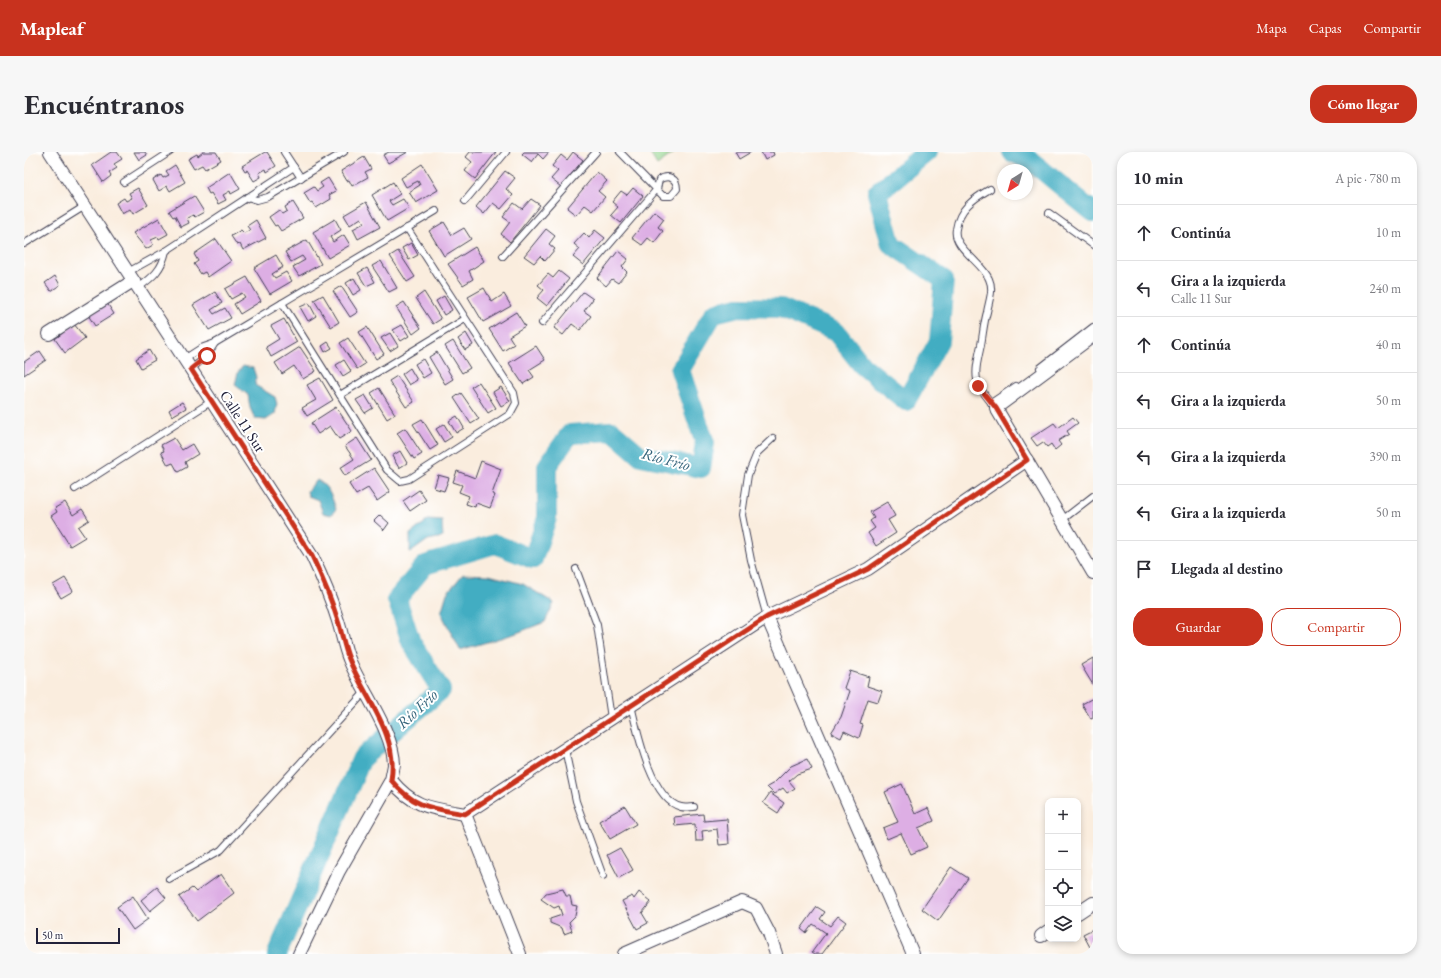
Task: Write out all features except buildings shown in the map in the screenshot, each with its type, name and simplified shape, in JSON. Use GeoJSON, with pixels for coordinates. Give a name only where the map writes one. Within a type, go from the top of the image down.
{"type":"FeatureCollection","features":[{"type":"Feature","properties":{"kind":"street","name":"Calle 11 Sur"},"geometry":{"type":"LineString","coordinates":[[50,152],[312,556],[336,613],[348,657],[381,722],[392,750],[394,765],[391,780]]}},
{"type":"Feature","properties":{"kind":"street"},"geometry":{"type":"LineString","coordinates":[[49,334],[133,280]]}},
{"type":"Feature","properties":{"kind":"street"},"geometry":{"type":"LineString","coordinates":[[1093,336],[994,405],[1093,573]]}},
{"type":"Feature","properties":{"kind":"street"},"geometry":{"type":"LineString","coordinates":[[299,954],[339,871],[391,780],[400,792],[412,801],[434,808],[465,814],[767,617],[868,569],[1027,460]]}},
{"type":"Feature","properties":{"kind":"street"},"geometry":{"type":"LineString","coordinates":[[767,617],[913,954]]}},
{"type":"Feature","properties":{"kind":"street"},"geometry":{"type":"LineString","coordinates":[[465,814],[520,954]]}},
{"type":"Feature","properties":{"kind":"street"},"geometry":{"type":"LineString","coordinates":[[624,954],[742,902],[756,908],[769,933],[776,954]]}},
{"type":"Feature","properties":{"kind":"street"},"geometry":{"type":"LineString","coordinates":[[1081,911],[1093,903]]}},
{"type":"Feature","properties":{"kind":"lane"},"geometry":{"type":"LineString","coordinates":[[124,182],[170,152]]}},
{"type":"Feature","properties":{"kind":"lane"},"geometry":{"type":"LineString","coordinates":[[284,152],[301,178]]}},
{"type":"Feature","properties":{"kind":"lane"},"geometry":{"type":"LineString","coordinates":[[247,197],[257,200],[268,197],[344,152]]}},
{"type":"Feature","properties":{"kind":"lane"},"geometry":{"type":"LineString","coordinates":[[465,201],[506,152]]}},
{"type":"Feature","properties":{"kind":"lane"},"geometry":{"type":"LineString","coordinates":[[503,256],[596,152]]}},
{"type":"Feature","properties":{"kind":"lane"},"geometry":{"type":"LineString","coordinates":[[542,324],[657,188],[620,152]]}},
{"type":"Feature","properties":{"kind":"lane"},"geometry":{"type":"LineString","coordinates":[[133,280],[166,251],[294,167]]}},
{"type":"Feature","properties":{"kind":"lane"},"geometry":{"type":"LineString","coordinates":[[990,189],[974,198],[961,213],[955,231],[957,241],[978,263],[989,278],[992,293],[975,370],[978,386],[994,405],[1093,327]]}},
{"type":"Feature","properties":{"kind":"lane"},"geometry":{"type":"LineString","coordinates":[[24,244],[85,206]]}},
{"type":"Feature","properties":{"kind":"lane"},"geometry":{"type":"LineString","coordinates":[[188,364],[201,348],[215,343],[436,211]]}},
{"type":"Feature","properties":{"kind":"lane"},"geometry":{"type":"LineString","coordinates":[[1049,213],[1093,245]]}},
{"type":"Feature","properties":{"kind":"lane"},"geometry":{"type":"LineString","coordinates":[[282,303],[387,470],[400,481],[409,479],[510,414],[516,403],[514,393],[407,228]]}},
{"type":"Feature","properties":{"kind":"lane"},"geometry":{"type":"LineString","coordinates":[[133,280],[155,276],[162,264],[166,251]]}},
{"type":"Feature","properties":{"kind":"lane"},"geometry":{"type":"LineString","coordinates":[[340,395],[465,319]]}},
{"type":"Feature","properties":{"kind":"lane"},"geometry":{"type":"LineString","coordinates":[[188,364],[207,356],[215,343]]}},
{"type":"Feature","properties":{"kind":"lane"},"geometry":{"type":"LineString","coordinates":[[74,489],[212,401]]}},
{"type":"Feature","properties":{"kind":"lane"},"geometry":{"type":"LineString","coordinates":[[767,617],[750,560],[742,515],[748,475],[757,453],[773,438]]}},
{"type":"Feature","properties":{"kind":"lane"},"geometry":{"type":"LineString","coordinates":[[1062,520],[1093,496]]}},
{"type":"Feature","properties":{"kind":"lane"},"geometry":{"type":"LineString","coordinates":[[576,569],[597,624],[611,718]]}},
{"type":"Feature","properties":{"kind":"lane"},"geometry":{"type":"LineString","coordinates":[[169,879],[221,850],[365,692]]}},
{"type":"Feature","properties":{"kind":"lane"},"geometry":{"type":"LineString","coordinates":[[631,705],[641,749],[648,768],[662,792],[674,804],[681,807],[694,808]]}},
{"type":"Feature","properties":{"kind":"lane"},"geometry":{"type":"LineString","coordinates":[[564,749],[576,801],[603,876]]}},
{"type":"Feature","properties":{"kind":"green space"},"geometry":{"type":"Polygon","coordinates":[[[649,152],[675,152],[657,165],[649,152]]]}},
{"type":"Feature","properties":{"kind":"water"},"geometry":{"type":"Polygon","coordinates":[[[243,366],[253,368],[256,377],[255,385],[275,397],[277,404],[275,414],[266,420],[255,419],[250,408],[248,395],[235,385],[238,372],[243,366]]]}},
{"type":"Feature","properties":{"kind":"water"},"geometry":{"type":"Polygon","coordinates":[[[317,480],[327,488],[333,500],[336,509],[331,515],[323,513],[318,500],[308,496],[307,491],[317,480]]]}},
{"type":"Feature","properties":{"kind":"water"},"geometry":{"type":"Polygon","coordinates":[[[428,520],[442,521],[443,537],[428,540],[410,553],[410,534],[428,520]]]}},
{"type":"Feature","properties":{"kind":"water"},"geometry":{"type":"Polygon","coordinates":[[[463,574],[489,575],[523,584],[554,603],[545,622],[514,634],[460,650],[441,613],[447,593],[463,574]]]}},
{"type":"Feature","properties":{"kind":"waterway","name":"Río Frío"},"geometry":{"type":"LineString","coordinates":[[277,954],[362,758],[441,690],[411,642],[397,599],[425,565],[495,544],[533,559],[547,518],[547,466],[570,434],[612,431],[641,456],[701,468],[705,443],[680,370],[714,313],[738,307],[781,308],[836,332],[862,365],[906,401],[939,341],[944,280],[891,244],[877,193],[927,152]]}},
{"type":"Feature","properties":{"kind":"waterway","name":"Río Frío"},"geometry":{"type":"LineString","coordinates":[[1012,152],[1031,161],[1093,212]]}},
{"type":"Feature","properties":{"kind":"route"},"geometry":{"type":"LineString","coordinates":[[207,356],[191,369],[312,556],[325,584],[338,621],[348,657],[357,679],[381,722],[392,750],[394,765],[391,780],[400,792],[412,801],[434,808],[465,814],[767,617],[868,569],[1027,460],[996,408],[978,386]]}}]}
